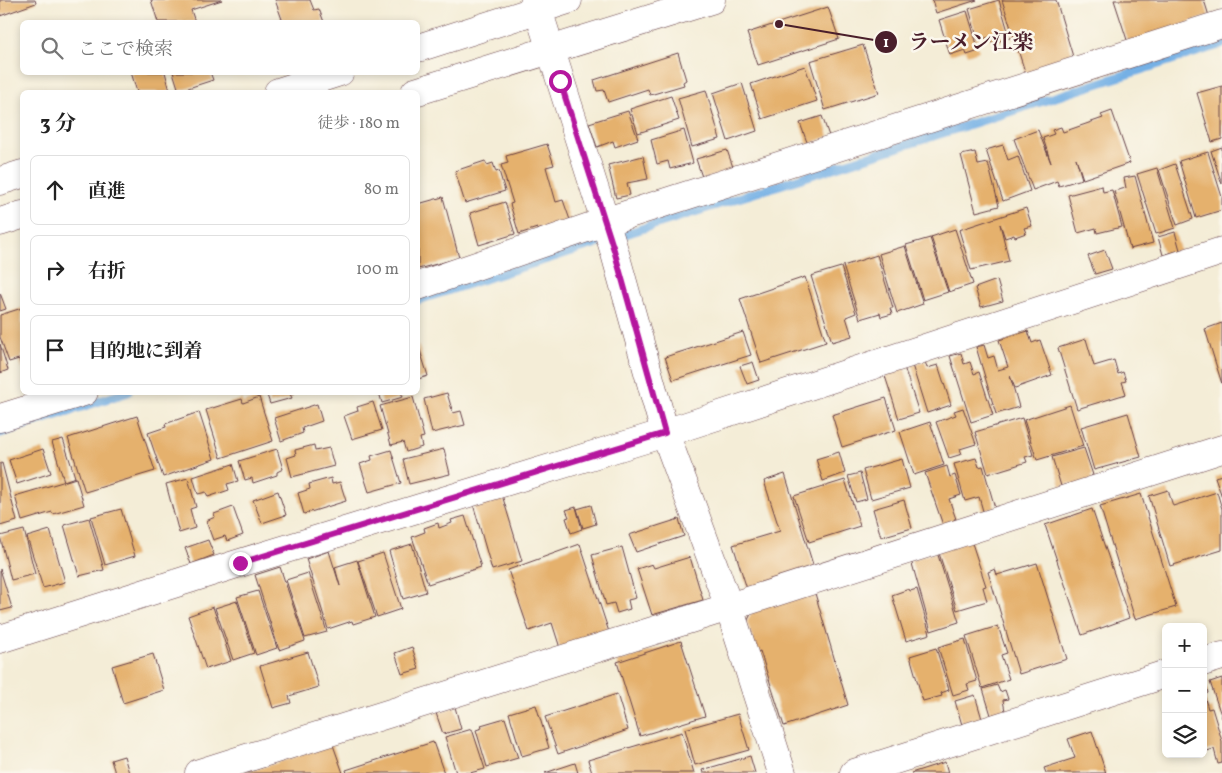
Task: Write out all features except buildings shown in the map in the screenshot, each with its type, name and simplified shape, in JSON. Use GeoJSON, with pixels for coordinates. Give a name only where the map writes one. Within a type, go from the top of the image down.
{"type":"FeatureCollection","features":[{"type":"Feature","properties":{"kind":"street"},"geometry":{"type":"LineString","coordinates":[[420,47],[536,5],[568,0]]}},
{"type":"Feature","properties":{"kind":"street"},"geometry":{"type":"LineString","coordinates":[[420,90],[711,0]]}},
{"type":"Feature","properties":{"kind":"street"},"geometry":{"type":"LineString","coordinates":[[536,5],[607,231],[665,433],[729,607],[782,773]]}},
{"type":"Feature","properties":{"kind":"street"},"geometry":{"type":"LineString","coordinates":[[420,285],[607,231],[1222,24]]}},
{"type":"Feature","properties":{"kind":"street"},"geometry":{"type":"LineString","coordinates":[[284,90],[331,75]]}},
{"type":"Feature","properties":{"kind":"street"},"geometry":{"type":"LineString","coordinates":[[0,181],[20,175]]}},
{"type":"Feature","properties":{"kind":"street"},"geometry":{"type":"LineString","coordinates":[[0,222],[20,216]]}},
{"type":"Feature","properties":{"kind":"street"},"geometry":{"type":"LineString","coordinates":[[0,639],[665,433],[1222,252]]}},
{"type":"Feature","properties":{"kind":"street"},"geometry":{"type":"LineString","coordinates":[[0,418],[74,395]]}},
{"type":"Feature","properties":{"kind":"street"},"geometry":{"type":"LineString","coordinates":[[199,773],[1222,450]]}},
{"type":"Feature","properties":{"kind":"street"},"geometry":{"type":"LineString","coordinates":[[1207,661],[1222,656]]}},
{"type":"Feature","properties":{"kind":"street"},"geometry":{"type":"LineString","coordinates":[[854,773],[1162,675]]}},
{"type":"Feature","properties":{"kind":"waterway"},"geometry":{"type":"LineString","coordinates":[[420,299],[1222,44]]}},
{"type":"Feature","properties":{"kind":"waterway"},"geometry":{"type":"LineString","coordinates":[[0,433],[119,395]]}},
{"type":"Feature","properties":{"kind":"place","name":"ラーメン江楽"},"geometry":{"type":"Point","coordinates":[779,24]}},
{"type":"Feature","properties":{"kind":"route"},"geometry":{"type":"LineString","coordinates":[[240,563],[665,433],[614,250],[560,81]]}}]}
